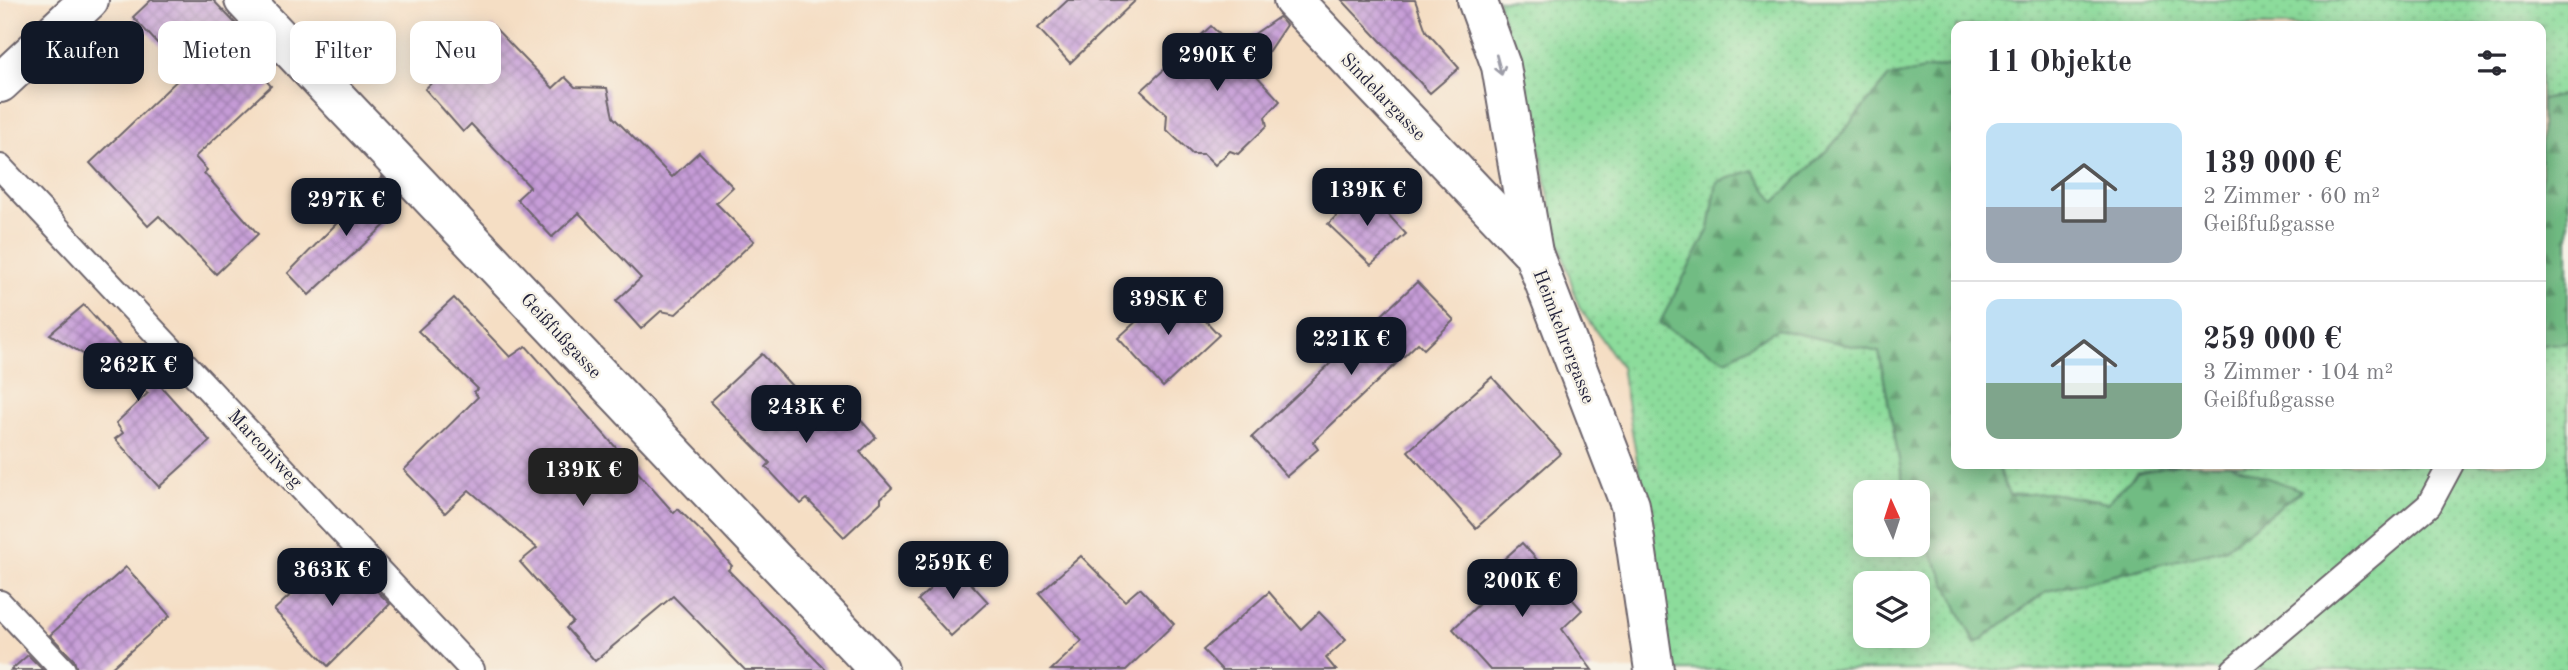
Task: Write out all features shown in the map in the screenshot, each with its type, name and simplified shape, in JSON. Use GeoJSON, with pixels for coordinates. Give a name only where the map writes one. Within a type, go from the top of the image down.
{"type":"FeatureCollection","features":[{"type":"Feature","properties":{"kind":"street"},"geometry":{"type":"LineString","coordinates":[[0,83],[89,0]]}},
{"type":"Feature","properties":{"kind":"street","name":"Geißfußgasse"},"geometry":{"type":"LineString","coordinates":[[244,0],[879,670]]}},
{"type":"Feature","properties":{"kind":"street","name":"Sindelargasse"},"geometry":{"type":"LineString","coordinates":[[1293,0],[1533,253]]}},
{"type":"Feature","properties":{"kind":"street","name":"Heimkehrergasse"},"geometry":{"type":"LineString","coordinates":[[1477,0],[1501,66],[1533,253],[1630,505],[1654,670]]}},
{"type":"Feature","properties":{"kind":"lane","name":"Marconiweg"},"geometry":{"type":"LineString","coordinates":[[0,167],[472,670]]}},
{"type":"Feature","properties":{"kind":"lane"},"geometry":{"type":"LineString","coordinates":[[2234,670],[2429,505],[2448,469]]}},
{"type":"Feature","properties":{"kind":"lane"},"geometry":{"type":"LineString","coordinates":[[0,603],[63,670]]}},
{"type":"Feature","properties":{"kind":"green space"},"geometry":{"type":"Polygon","coordinates":[[[1497,0],[2568,0],[2568,94],[2546,99],[2546,21],[1951,21],[1951,65],[1888,78],[1834,143],[1775,202],[1717,182],[1709,229],[1660,324],[1726,360],[1777,329],[1879,352],[1903,480],[1853,480],[1853,557],[1930,557],[1930,550],[1975,644],[2047,591],[2224,549],[2300,491],[2243,469],[2546,469],[2546,344],[2568,342],[2568,670],[1673,670],[1621,367],[1579,307],[1556,233],[1534,120],[1497,0]]]}},
{"type":"Feature","properties":{"kind":"green space"},"geometry":{"type":"Polygon","coordinates":[[[1951,65],[1951,469],[1998,469],[2009,495],[2050,493],[2107,503],[2137,473],[2155,469],[2244,469],[2301,490],[2224,549],[2047,591],[1975,644],[1930,550],[1930,480],[1903,480],[1879,352],[1777,329],[1726,360],[1659,324],[1709,229],[1717,182],[1753,170],[1775,202],[1834,143],[1888,77],[1951,65]]]}},
{"type":"Feature","properties":{"kind":"green space"},"geometry":{"type":"Polygon","coordinates":[[[2568,94],[2568,342],[2546,344],[2546,99],[2568,94]]]}},
{"type":"Feature","properties":{"kind":"green space"},"geometry":{"type":"Polygon","coordinates":[[[1998,469],[2155,469],[2137,473],[2107,503],[2050,493],[2008,495],[1998,469]]]}},
{"type":"Feature","properties":{"kind":"building"},"geometry":{"type":"Polygon","coordinates":[[[151,0],[213,0],[233,21],[158,21],[158,44],[144,29],[144,21],[137,21],[133,17],[151,0]]]}},
{"type":"Feature","properties":{"kind":"building"},"geometry":{"type":"Polygon","coordinates":[[[1068,0],[1136,0],[1070,63],[1038,28],[1068,0]]]}},
{"type":"Feature","properties":{"kind":"building"},"geometry":{"type":"Polygon","coordinates":[[[1342,0],[1415,0],[1426,31],[1459,68],[1430,93],[1342,0]]]}},
{"type":"Feature","properties":{"kind":"building"},"geometry":{"type":"Polygon","coordinates":[[[1279,17],[1286,25],[1254,73],[1280,101],[1265,117],[1267,126],[1238,154],[1230,151],[1215,165],[1204,154],[1192,154],[1166,129],[1167,115],[1141,91],[1211,26],[1234,48],[1279,17]]]}},
{"type":"Feature","properties":{"kind":"building"},"geometry":{"type":"Polygon","coordinates":[[[501,34],[553,88],[565,77],[575,87],[607,88],[613,117],[672,177],[699,152],[733,187],[716,203],[754,241],[676,314],[661,311],[641,329],[616,301],[641,278],[579,213],[552,237],[517,199],[530,187],[471,124],[463,132],[425,89],[430,84],[501,84],[501,34]]]}},
{"type":"Feature","properties":{"kind":"building"},"geometry":{"type":"Polygon","coordinates":[[[173,84],[271,86],[195,157],[207,170],[204,173],[258,234],[216,274],[159,216],[148,226],[90,163],[173,84]]]}},
{"type":"Feature","properties":{"kind":"building"},"geometry":{"type":"Polygon","coordinates":[[[382,177],[387,183],[396,215],[309,295],[288,273],[382,177]]]}},
{"type":"Feature","properties":{"kind":"building"},"geometry":{"type":"Polygon","coordinates":[[[1365,189],[1406,234],[1371,265],[1328,224],[1365,189]]]}},
{"type":"Feature","properties":{"kind":"building"},"geometry":{"type":"Polygon","coordinates":[[[1417,282],[1454,320],[1424,349],[1418,343],[1313,442],[1318,449],[1287,476],[1252,437],[1417,282]]]}},
{"type":"Feature","properties":{"kind":"building"},"geometry":{"type":"Polygon","coordinates":[[[1174,287],[1219,335],[1163,387],[1118,338],[1174,287]]]}},
{"type":"Feature","properties":{"kind":"building"},"geometry":{"type":"Polygon","coordinates":[[[454,298],[510,357],[526,346],[674,513],[678,509],[709,539],[732,566],[728,570],[826,670],[745,670],[673,596],[595,661],[566,628],[573,622],[520,562],[537,548],[469,490],[445,513],[404,470],[478,397],[474,392],[478,389],[418,331],[454,298]]]}},
{"type":"Feature","properties":{"kind":"building"},"geometry":{"type":"Polygon","coordinates":[[[84,305],[155,386],[158,383],[210,441],[159,487],[115,439],[123,433],[116,423],[148,393],[50,334],[84,305]]]}},
{"type":"Feature","properties":{"kind":"building"},"geometry":{"type":"Polygon","coordinates":[[[762,354],[820,416],[840,397],[876,437],[860,452],[892,488],[844,537],[807,499],[801,504],[766,467],[770,463],[710,402],[762,354]]]}},
{"type":"Feature","properties":{"kind":"building"},"geometry":{"type":"Polygon","coordinates":[[[1492,377],[1561,453],[1476,528],[1408,451],[1492,377]]]}},
{"type":"Feature","properties":{"kind":"building"},"geometry":{"type":"Polygon","coordinates":[[[1522,543],[1582,610],[1562,629],[1592,670],[1490,670],[1453,629],[1484,599],[1475,585],[1522,543]]]}},
{"type":"Feature","properties":{"kind":"building"},"geometry":{"type":"Polygon","coordinates":[[[337,552],[390,604],[328,666],[274,610],[337,552]]]}},
{"type":"Feature","properties":{"kind":"building"},"geometry":{"type":"Polygon","coordinates":[[[1081,556],[1125,601],[1140,588],[1174,624],[1126,670],[1051,670],[1082,641],[1039,593],[1081,556]]]}},
{"type":"Feature","properties":{"kind":"building"},"geometry":{"type":"Polygon","coordinates":[[[955,566],[988,602],[951,636],[918,600],[955,566]]]}},
{"type":"Feature","properties":{"kind":"building"},"geometry":{"type":"Polygon","coordinates":[[[126,567],[170,616],[109,670],[77,670],[74,660],[50,635],[126,567]]]}},
{"type":"Feature","properties":{"kind":"building"},"geometry":{"type":"Polygon","coordinates":[[[1269,592],[1301,629],[1319,612],[1346,640],[1326,658],[1336,670],[1222,670],[1203,650],[1269,592]]]}},
{"type":"Feature","properties":{"kind":"building"},"geometry":{"type":"Polygon","coordinates":[[[28,655],[43,670],[11,670],[28,655]]]}}]}
